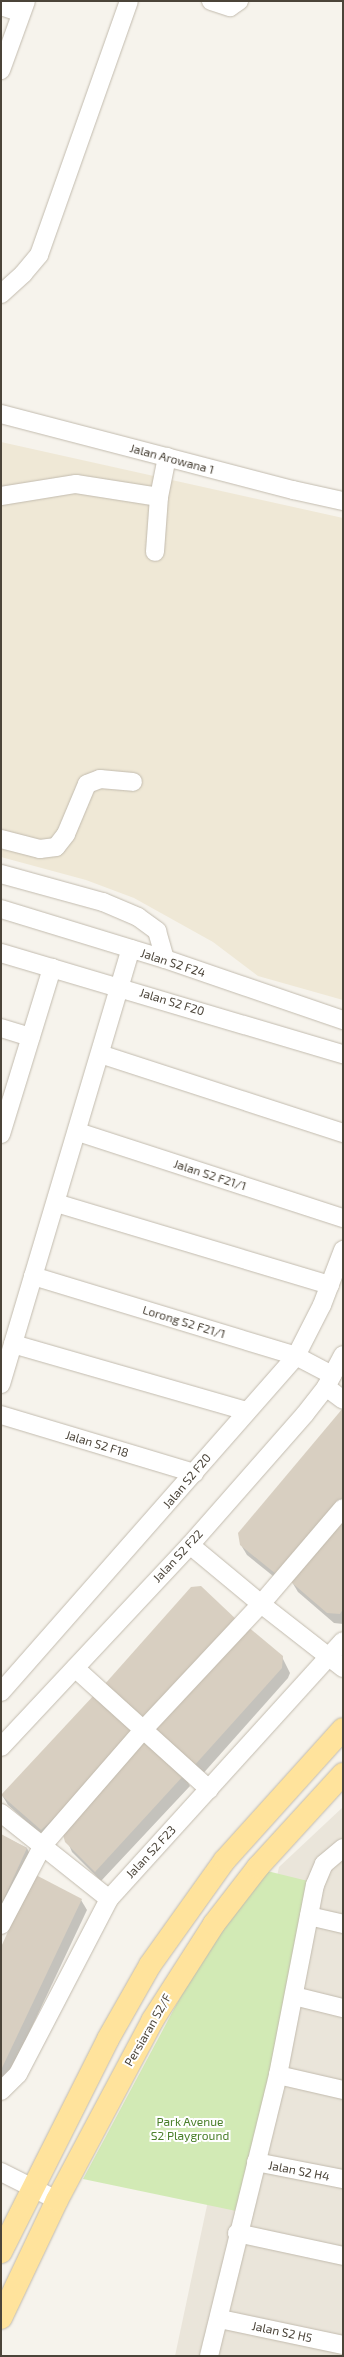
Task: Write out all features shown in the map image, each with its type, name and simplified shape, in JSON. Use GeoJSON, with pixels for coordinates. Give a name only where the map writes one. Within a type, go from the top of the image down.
{"type":"FeatureCollection","features":[{"type":"Feature","properties":{"kind":"main road"},"geometry":{"type":"LineString","coordinates":[[1,2252],[32,2187],[108,2039],[150,1965],[225,1860],[343,1729]]}},
{"type":"Feature","properties":{"kind":"main road","name":"Persiaran S2/F"},"geometry":{"type":"LineString","coordinates":[[1,2318],[57,2200],[138,2046],[214,1924],[258,1867],[343,1774]]}},
{"type":"Feature","properties":{"kind":"street"},"geometry":{"type":"LineString","coordinates":[[1,294],[23,274],[38,255],[129,1]]}},
{"type":"Feature","properties":{"kind":"street"},"geometry":{"type":"LineString","coordinates":[[211,1],[230,8],[239,1]]}},
{"type":"Feature","properties":{"kind":"street"},"geometry":{"type":"LineString","coordinates":[[1,6],[23,7],[1,70]]}},
{"type":"Feature","properties":{"kind":"street","name":"Jalan Arowana 1"},"geometry":{"type":"LineString","coordinates":[[1,414],[343,501]]}},
{"type":"Feature","properties":{"kind":"street"},"geometry":{"type":"LineString","coordinates":[[155,552],[159,496],[167,457]]}},
{"type":"Feature","properties":{"kind":"street"},"geometry":{"type":"LineString","coordinates":[[1,496],[76,484],[159,496]]}},
{"type":"Feature","properties":{"kind":"street"},"geometry":{"type":"LineString","coordinates":[[1,839],[40,849],[56,848],[66,834],[87,784],[100,780],[133,782]]}},
{"type":"Feature","properties":{"kind":"street"},"geometry":{"type":"LineString","coordinates":[[1,874],[103,902],[138,917],[157,931],[165,959]]}},
{"type":"Feature","properties":{"kind":"street","name":"Jalan S2 F24"},"geometry":{"type":"LineString","coordinates":[[1,909],[131,950],[165,959],[343,1020]]}},
{"type":"Feature","properties":{"kind":"street"},"geometry":{"type":"LineString","coordinates":[[1,1384],[78,1132],[131,950]]}},
{"type":"Feature","properties":{"kind":"street","name":"Jalan S2 F20"},"geometry":{"type":"LineString","coordinates":[[1,953],[120,986],[343,1054]]}},
{"type":"Feature","properties":{"kind":"street"},"geometry":{"type":"LineString","coordinates":[[1,1134],[5,1109],[31,1037],[52,968]]}},
{"type":"Feature","properties":{"kind":"street"},"geometry":{"type":"LineString","coordinates":[[1,1028],[31,1037]]}},
{"type":"Feature","properties":{"kind":"street"},"geometry":{"type":"LineString","coordinates":[[100,1054],[343,1133]]}},
{"type":"Feature","properties":{"kind":"street","name":"Jalan S2 F21/1"},"geometry":{"type":"LineString","coordinates":[[78,1132],[343,1218]]}},
{"type":"Feature","properties":{"kind":"street"},"geometry":{"type":"LineString","coordinates":[[56,1203],[330,1285]]}},
{"type":"Feature","properties":{"kind":"street","name":"Jalan S2 F20"},"geometry":{"type":"LineString","coordinates":[[1,1692],[296,1356],[330,1285],[343,1250]]}},
{"type":"Feature","properties":{"kind":"street","name":"Lorong S2 F21/1"},"geometry":{"type":"LineString","coordinates":[[33,1276],[296,1356],[329,1381],[343,1400]]}},
{"type":"Feature","properties":{"kind":"street"},"geometry":{"type":"LineString","coordinates":[[13,1344],[247,1411]]}},
{"type":"Feature","properties":{"kind":"street","name":"Jalan S2 F22"},"geometry":{"type":"LineString","coordinates":[[1,1747],[190,1544],[305,1414],[329,1381],[343,1355]]}},
{"type":"Feature","properties":{"kind":"street","name":"Jalan S2 F18"},"geometry":{"type":"LineString","coordinates":[[1,1415],[194,1473]]}},
{"type":"Feature","properties":{"kind":"street"},"geometry":{"type":"LineString","coordinates":[[1,1925],[43,1845],[142,1730],[261,1604],[343,1508]]}},
{"type":"Feature","properties":{"kind":"street"},"geometry":{"type":"LineString","coordinates":[[190,1544],[261,1604],[343,1668]]}},
{"type":"Feature","properties":{"kind":"street","name":"Jalan S2 F23"},"geometry":{"type":"LineString","coordinates":[[1,2091],[18,2074],[109,1898],[209,1790],[343,1641]]}},
{"type":"Feature","properties":{"kind":"street"},"geometry":{"type":"LineString","coordinates":[[75,1668],[209,1790]]}},
{"type":"Feature","properties":{"kind":"street"},"geometry":{"type":"LineString","coordinates":[[1,1813],[109,1898]]}},
{"type":"Feature","properties":{"kind":"street"},"geometry":{"type":"LineString","coordinates":[[209,2356],[220,2319],[237,2233],[278,2075],[315,1885],[324,1864],[343,1848]]}},
{"type":"Feature","properties":{"kind":"street"},"geometry":{"type":"LineString","coordinates":[[309,1916],[343,1924]]}},
{"type":"Feature","properties":{"kind":"street"},"geometry":{"type":"LineString","coordinates":[[294,1996],[343,2008]]}},
{"type":"Feature","properties":{"kind":"street"},"geometry":{"type":"LineString","coordinates":[[278,2075],[343,2090]]}},
{"type":"Feature","properties":{"kind":"street","name":"Jalan S2 H4"},"geometry":{"type":"LineString","coordinates":[[256,2162],[343,2179]]}},
{"type":"Feature","properties":{"kind":"street"},"geometry":{"type":"LineString","coordinates":[[1,2172],[57,2200]]}},
{"type":"Feature","properties":{"kind":"street"},"geometry":{"type":"LineString","coordinates":[[237,2233],[343,2256]]}},
{"type":"Feature","properties":{"kind":"street","name":"Jalan S2 H5"},"geometry":{"type":"LineString","coordinates":[[220,2319],[343,2345]]}},
{"type":"Feature","properties":{"kind":"shaded area"},"geometry":{"type":"Polygon","coordinates":[[[1,442],[343,518],[343,1000],[258,976],[213,942],[134,898],[86,880],[1,857],[1,442]]]}},
{"type":"Feature","properties":{"kind":"shaded area"},"geometry":{"type":"Polygon","coordinates":[[[343,1807],[343,2356],[175,2356],[279,1867],[343,1807]]]}},
{"type":"Feature","properties":{"kind":"green space","name":"Park Avenue S2 Playground"},"geometry":{"type":"Polygon","coordinates":[[[263,1870],[312,1882],[241,2212],[83,2179],[219,1925],[263,1870]]]}},
{"type":"Feature","properties":{"kind":"building"},"geometry":{"type":"Polygon","coordinates":[[[343,1408],[343,1499],[276,1574],[240,1545],[238,1533],[343,1408]]]}},
{"type":"Feature","properties":{"kind":"building"},"geometry":{"type":"Polygon","coordinates":[[[343,1518],[343,1609],[340,1614],[327,1613],[291,1582],[343,1518]]]}},
{"type":"Feature","properties":{"kind":"building"},"geometry":{"type":"Polygon","coordinates":[[[201,1586],[238,1621],[145,1723],[104,1685],[191,1587],[201,1586]]]}},
{"type":"Feature","properties":{"kind":"building"},"geometry":{"type":"Polygon","coordinates":[[[247,1626],[283,1656],[282,1668],[193,1767],[153,1731],[247,1626]]]}},
{"type":"Feature","properties":{"kind":"building"},"geometry":{"type":"Polygon","coordinates":[[[95,1694],[135,1732],[69,1805],[41,1830],[1,1795],[95,1694]]]}},
{"type":"Feature","properties":{"kind":"building"},"geometry":{"type":"Polygon","coordinates":[[[145,1740],[184,1775],[95,1872],[65,1842],[62,1831],[145,1740]]]}},
{"type":"Feature","properties":{"kind":"building"},"geometry":{"type":"Polygon","coordinates":[[[1,1834],[27,1848],[1,1905],[1,1834]]]}},
{"type":"Feature","properties":{"kind":"building"},"geometry":{"type":"Polygon","coordinates":[[[34,1874],[82,1899],[1,2070],[1,1947],[34,1874]]]}}]}
